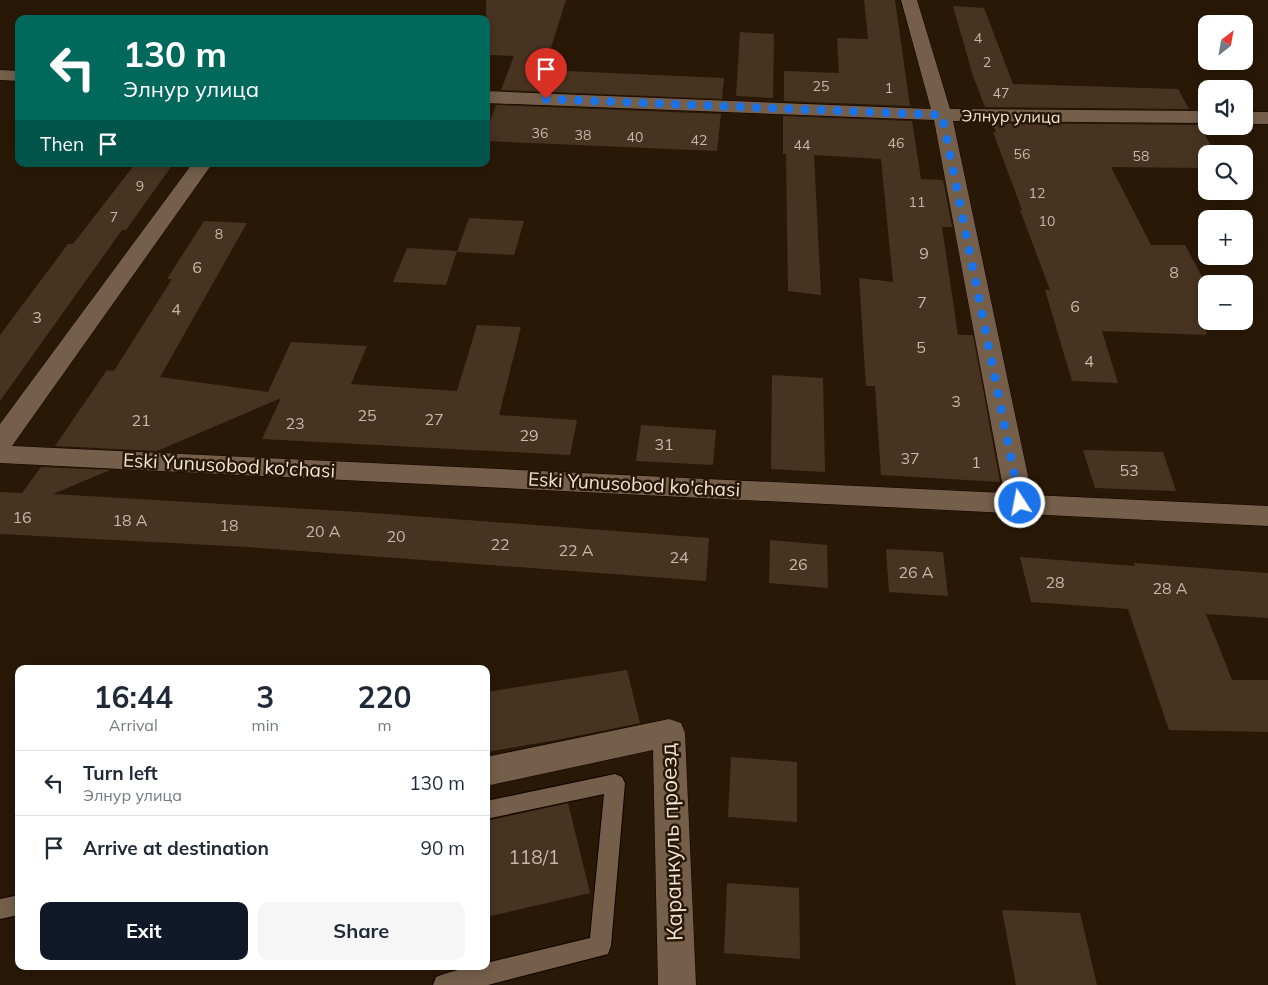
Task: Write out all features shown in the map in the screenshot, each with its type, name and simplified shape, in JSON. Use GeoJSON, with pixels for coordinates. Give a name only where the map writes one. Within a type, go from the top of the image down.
{"type":"FeatureCollection","features":[{"type":"Feature","properties":{"kind":"street"},"geometry":{"type":"LineString","coordinates":[[909,0],[942,115],[1020,503]]}},
{"type":"Feature","properties":{"kind":"street"},"geometry":{"type":"LineString","coordinates":[[0,75],[15,76]]}},
{"type":"Feature","properties":{"kind":"street","name":"Элнур улица"},"geometry":{"type":"LineString","coordinates":[[490,96],[942,115],[1198,117]]}},
{"type":"Feature","properties":{"kind":"street"},"geometry":{"type":"LineString","coordinates":[[1253,118],[1268,118]]}},
{"type":"Feature","properties":{"kind":"street"},"geometry":{"type":"LineString","coordinates":[[0,443],[200,167]]}},
{"type":"Feature","properties":{"kind":"street","name":"Eski Yunusobod ko'chasi"},"geometry":{"type":"LineString","coordinates":[[0,454],[1268,516]]}},
{"type":"Feature","properties":{"kind":"street","name":"Каранкуль проезд"},"geometry":{"type":"LineString","coordinates":[[490,771],[669,733],[677,985]]}},
{"type":"Feature","properties":{"kind":"lane"},"geometry":{"type":"LineString","coordinates":[[444,985],[600,946],[615,783],[490,809]]}},
{"type":"Feature","properties":{"kind":"lane"},"geometry":{"type":"LineString","coordinates":[[0,909],[15,906]]}},
{"type":"Feature","properties":{"kind":"building"},"geometry":{"type":"Polygon","coordinates":[[[486,0],[566,0],[544,70],[724,78],[722,99],[501,90],[514,56],[490,55],[490,15],[486,15],[486,0]]]}},
{"type":"Feature","properties":{"kind":"building"},"geometry":{"type":"Polygon","coordinates":[[[864,0],[895,0],[910,106],[784,101],[784,71],[839,73],[837,38],[868,39],[864,0]]]}},
{"type":"Feature","properties":{"kind":"building"},"geometry":{"type":"Polygon","coordinates":[[[953,6],[984,8],[1013,84],[1178,89],[1189,109],[985,107],[973,76],[953,6]]]}},
{"type":"Feature","properties":{"kind":"building"},"geometry":{"type":"Polygon","coordinates":[[[740,32],[774,34],[773,98],[736,96],[740,32]]]}},
{"type":"Feature","properties":{"kind":"building"},"geometry":{"type":"Polygon","coordinates":[[[496,105],[721,114],[717,151],[490,141],[490,121],[496,105]]]}},
{"type":"Feature","properties":{"kind":"building"},"geometry":{"type":"Polygon","coordinates":[[[783,116],[912,121],[921,179],[943,180],[952,227],[942,227],[958,335],[973,335],[1000,482],[881,475],[875,386],[866,386],[859,278],[893,282],[881,159],[814,155],[821,295],[788,291],[786,154],[783,154],[783,116]]]}},
{"type":"Feature","properties":{"kind":"building"},"geometry":{"type":"Polygon","coordinates":[[[992,123],[1198,125],[1198,135],[1205,135],[1211,145],[1198,145],[1198,168],[1111,167],[1151,245],[1185,245],[1201,275],[1198,275],[1198,330],[1206,330],[1206,335],[1102,331],[1118,383],[1072,381],[1045,290],[1050,290],[993,132],[996,132],[992,123]]]}},
{"type":"Feature","properties":{"kind":"building"},"geometry":{"type":"Polygon","coordinates":[[[133,167],[171,167],[126,230],[122,230],[0,401],[0,335],[68,244],[73,244],[133,167]]]}},
{"type":"Feature","properties":{"kind":"building"},"geometry":{"type":"Polygon","coordinates":[[[469,218],[524,221],[514,255],[457,252],[469,218]]]}},
{"type":"Feature","properties":{"kind":"building"},"geometry":{"type":"Polygon","coordinates":[[[204,221],[247,223],[160,377],[268,392],[291,342],[367,346],[351,384],[457,391],[477,325],[521,327],[499,415],[577,420],[570,455],[262,439],[281,398],[157,451],[55,446],[107,370],[114,371],[172,279],[167,279],[204,221]]]}},
{"type":"Feature","properties":{"kind":"building"},"geometry":{"type":"Polygon","coordinates":[[[407,248],[457,251],[446,285],[393,282],[407,248]]]}},
{"type":"Feature","properties":{"kind":"building"},"geometry":{"type":"Polygon","coordinates":[[[772,375],[823,378],[825,472],[771,469],[772,375]]]}},
{"type":"Feature","properties":{"kind":"building"},"geometry":{"type":"Polygon","coordinates":[[[641,425],[716,430],[713,465],[636,461],[641,425]]]}},
{"type":"Feature","properties":{"kind":"building"},"geometry":{"type":"Polygon","coordinates":[[[1083,450],[1163,452],[1176,491],[1095,488],[1083,450]]]}},
{"type":"Feature","properties":{"kind":"building"},"geometry":{"type":"Polygon","coordinates":[[[41,467],[110,470],[53,494],[359,512],[709,538],[706,581],[248,547],[0,534],[0,492],[22,493],[41,467]]]}},
{"type":"Feature","properties":{"kind":"building"},"geometry":{"type":"Polygon","coordinates":[[[770,540],[827,545],[828,588],[769,583],[770,540]]]}},
{"type":"Feature","properties":{"kind":"building"},"geometry":{"type":"Polygon","coordinates":[[[886,549],[943,552],[948,596],[889,592],[886,549]]]}},
{"type":"Feature","properties":{"kind":"building"},"geometry":{"type":"Polygon","coordinates":[[[1020,557],[1135,566],[1134,563],[1268,573],[1268,618],[1206,614],[1232,680],[1268,680],[1268,732],[1169,730],[1128,609],[1031,602],[1020,557]]]}},
{"type":"Feature","properties":{"kind":"building"},"geometry":{"type":"Polygon","coordinates":[[[627,670],[640,723],[490,751],[490,691],[627,670]]]}},
{"type":"Feature","properties":{"kind":"building"},"geometry":{"type":"Polygon","coordinates":[[[731,757],[797,762],[797,822],[728,817],[731,757]]]}},
{"type":"Feature","properties":{"kind":"building"},"geometry":{"type":"Polygon","coordinates":[[[568,803],[590,893],[490,916],[490,820],[568,803]]]}},
{"type":"Feature","properties":{"kind":"building"},"geometry":{"type":"Polygon","coordinates":[[[727,883],[799,888],[800,959],[724,953],[727,883]]]}},
{"type":"Feature","properties":{"kind":"building"},"geometry":{"type":"Polygon","coordinates":[[[1002,910],[1080,913],[1097,985],[1016,985],[1002,910]]]}},
{"type":"Feature","properties":{"kind":"route"},"geometry":{"type":"LineString","coordinates":[[546,99],[942,115],[1020,503]]}}]}
